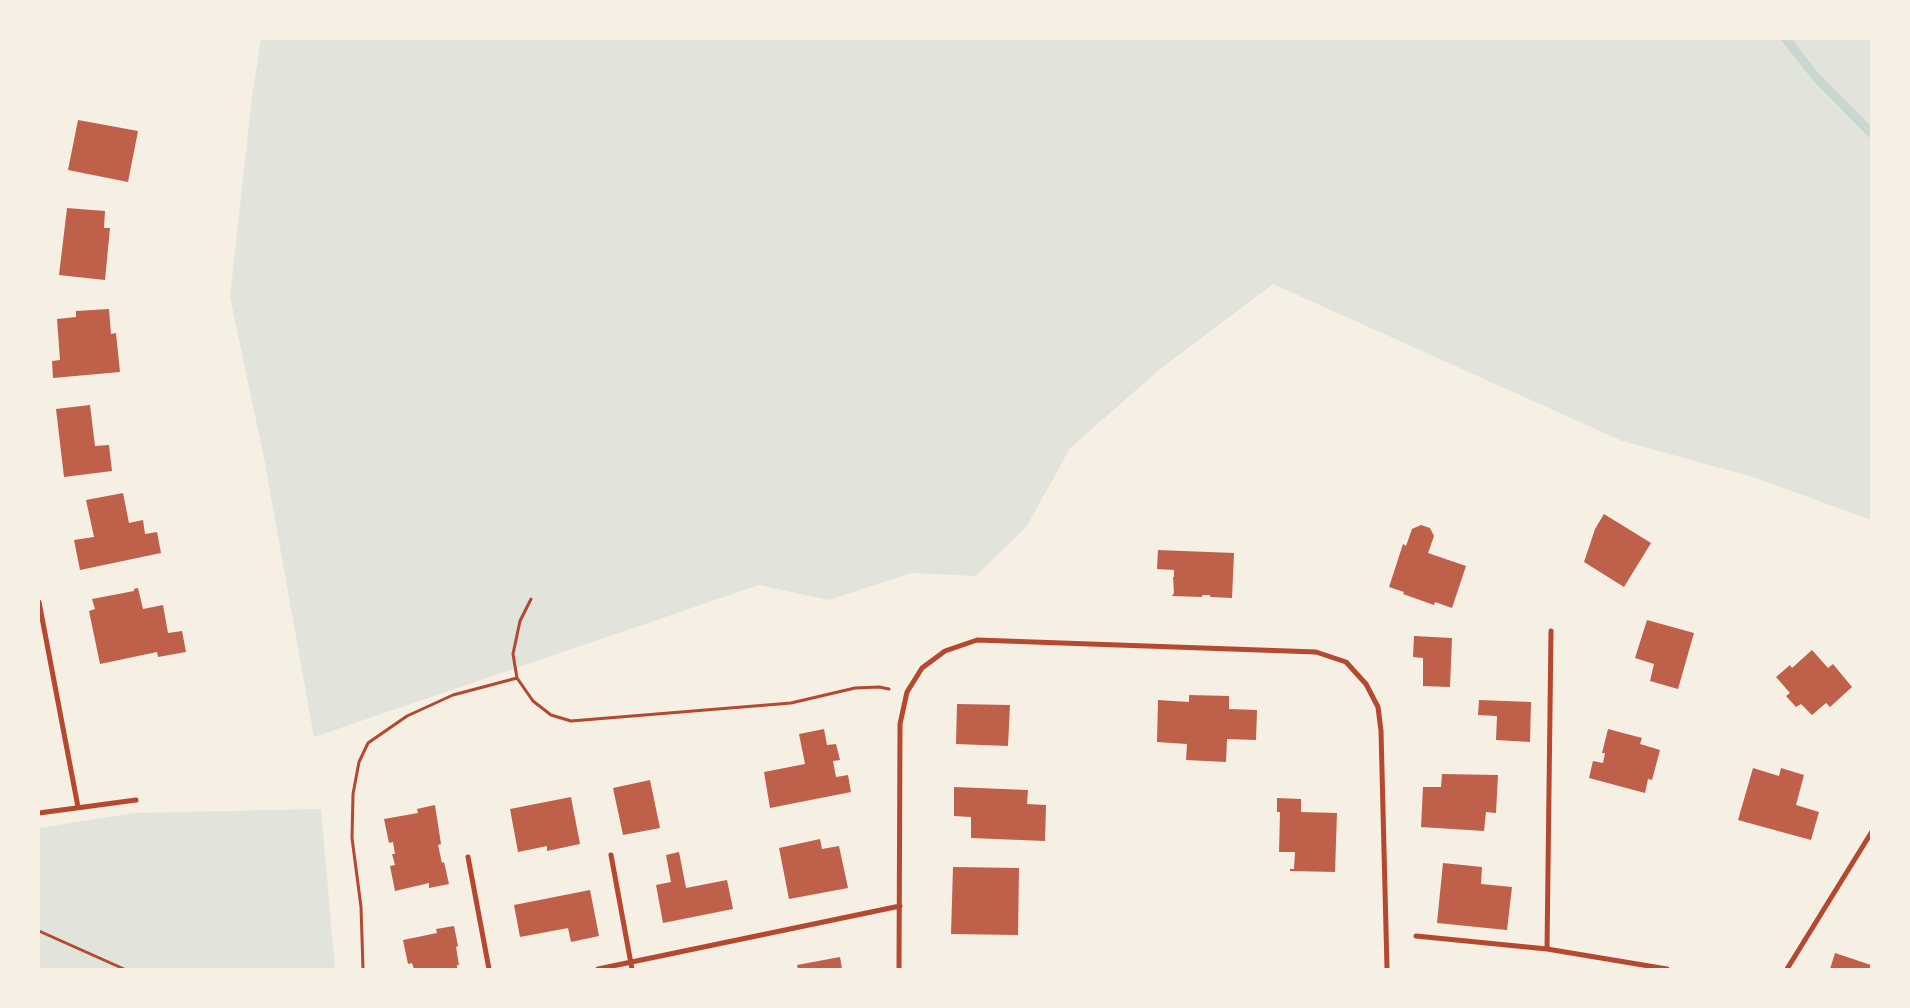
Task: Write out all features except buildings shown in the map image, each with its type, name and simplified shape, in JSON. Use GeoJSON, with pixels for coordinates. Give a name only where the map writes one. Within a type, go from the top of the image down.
{"type":"FeatureCollection","features":[{"type":"Feature","properties":{"kind":"street"},"geometry":{"type":"LineString","coordinates":[[39,602],[78,807]]}},
{"type":"Feature","properties":{"kind":"street"},"geometry":{"type":"LineString","coordinates":[[1546,949],[1551,631]]}},
{"type":"Feature","properties":{"kind":"street"},"geometry":{"type":"LineString","coordinates":[[899,969],[900,724],[907,692],[922,668],[945,650],[978,640],[1316,652],[1346,662],[1366,684],[1378,707],[1381,732],[1387,969]]}},
{"type":"Feature","properties":{"kind":"street"},"geometry":{"type":"LineString","coordinates":[[39,813],[136,800]]}},
{"type":"Feature","properties":{"kind":"street"},"geometry":{"type":"LineString","coordinates":[[1786,969],[1871,833]]}},
{"type":"Feature","properties":{"kind":"street"},"geometry":{"type":"LineString","coordinates":[[611,855],[631,966]]}},
{"type":"Feature","properties":{"kind":"street"},"geometry":{"type":"LineString","coordinates":[[468,857],[489,969]]}},
{"type":"Feature","properties":{"kind":"street"},"geometry":{"type":"LineString","coordinates":[[598,969],[631,966],[900,906]]}},
{"type":"Feature","properties":{"kind":"street"},"geometry":{"type":"LineString","coordinates":[[1416,936],[1546,949],[1667,969]]}},
{"type":"Feature","properties":{"kind":"path"},"geometry":{"type":"LineString","coordinates":[[531,599],[520,621],[513,654],[517,678],[533,701],[552,715],[571,721],[791,703],[855,688],[879,687],[907,692]]}},
{"type":"Feature","properties":{"kind":"path"},"geometry":{"type":"LineString","coordinates":[[363,969],[361,908],[352,838],[353,794],[359,762],[368,743],[407,716],[453,695],[517,678]]}},
{"type":"Feature","properties":{"kind":"path"},"geometry":{"type":"LineString","coordinates":[[39,931],[124,969]]}},
{"type":"Feature","properties":{"kind":"shaded area"},"geometry":{"type":"Polygon","coordinates":[[[261,39],[1871,39],[1871,520],[1753,477],[1622,441],[1273,284],[1159,370],[1070,448],[1027,526],[976,576],[912,573],[828,600],[759,585],[314,737],[264,458],[230,297],[252,97],[261,39]]]}},
{"type":"Feature","properties":{"kind":"shaded area"},"geometry":{"type":"Polygon","coordinates":[[[321,809],[335,969],[39,969],[39,828],[134,813],[321,809]]]}},
{"type":"Feature","properties":{"kind":"waterway"},"geometry":{"type":"LineString","coordinates":[[1786,39],[1815,76],[1871,133]]}}]}
